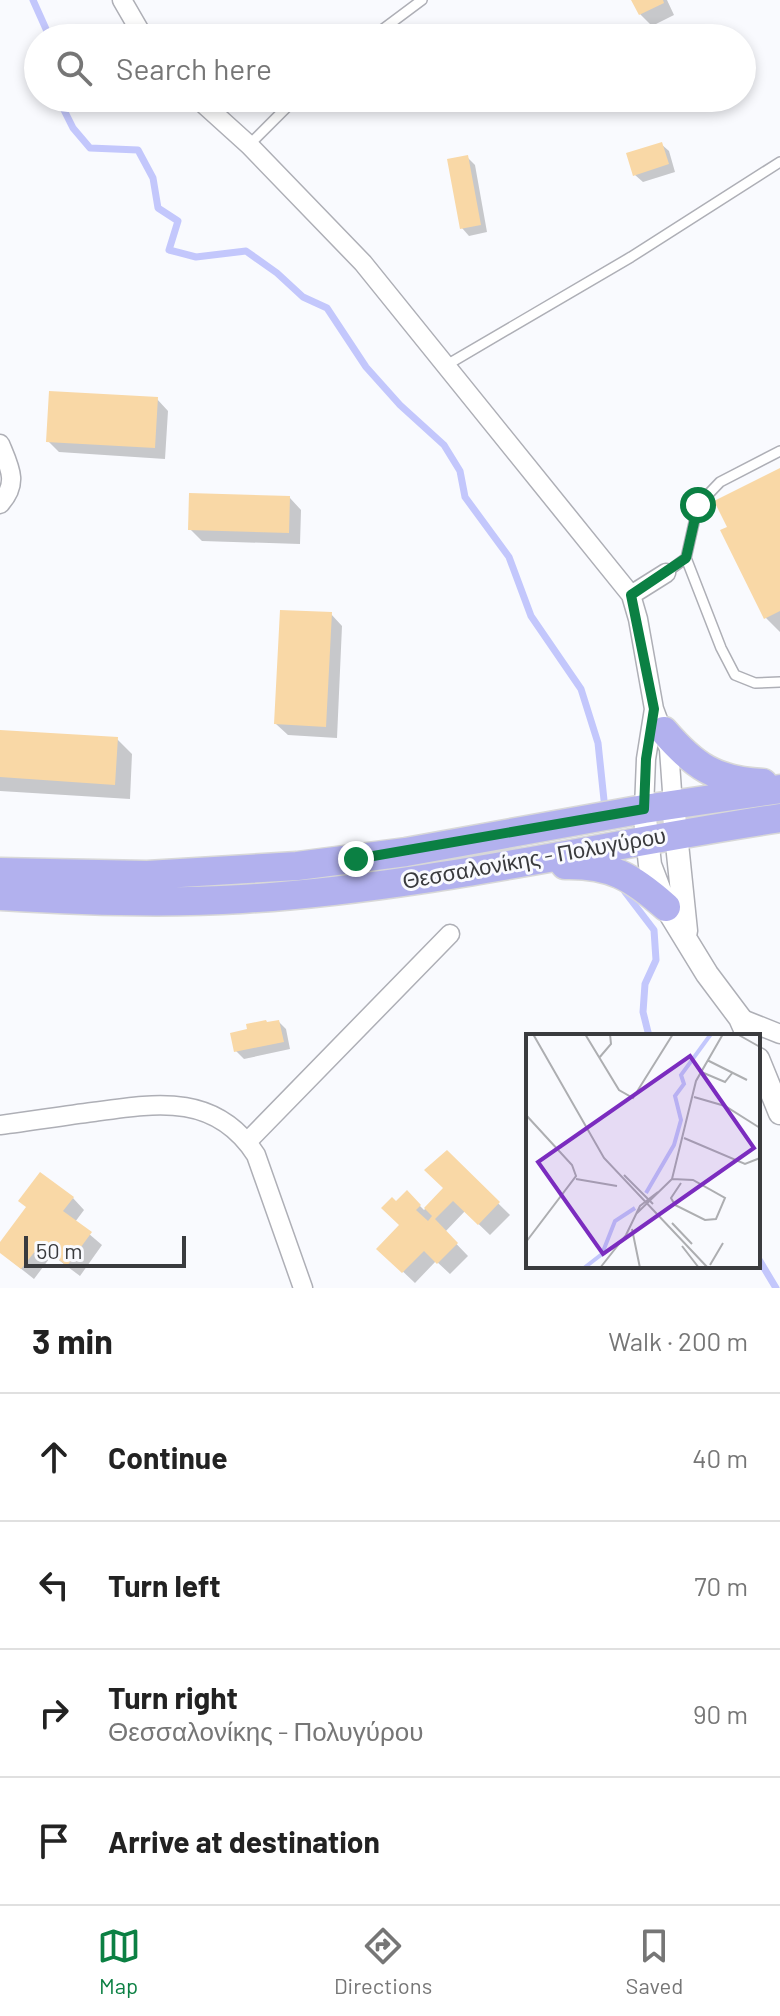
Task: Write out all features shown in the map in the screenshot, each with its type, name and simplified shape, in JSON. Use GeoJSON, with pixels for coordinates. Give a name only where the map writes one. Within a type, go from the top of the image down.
{"type":"FeatureCollection","features":[{"type":"Feature","properties":{"kind":"main road"},"geometry":{"type":"LineString","coordinates":[[659,720],[684,754],[701,768],[742,782],[780,786]]}},
{"type":"Feature","properties":{"kind":"main road","name":"Θεσσαλονίκης - Πολυγύρου"},"geometry":{"type":"LineString","coordinates":[[0,872],[147,875],[297,866],[406,852],[780,786]]}},
{"type":"Feature","properties":{"kind":"main road","name":"Θεσσαλονίκης - Πολυγύρου"},"geometry":{"type":"LineString","coordinates":[[0,896],[73,901],[241,899],[397,882],[780,818]]}},
{"type":"Feature","properties":{"kind":"main road"},"geometry":{"type":"LineString","coordinates":[[488,867],[588,865],[609,869],[628,877],[666,907]]}},
{"type":"Feature","properties":{"kind":"street"},"geometry":{"type":"LineString","coordinates":[[127,2],[137,24]]}},
{"type":"Feature","properties":{"kind":"street"},"geometry":{"type":"LineString","coordinates":[[212,112],[249,145],[363,263],[631,595],[659,720],[669,749],[679,883],[688,940]]}},
{"type":"Feature","properties":{"kind":"street"},"geometry":{"type":"LineString","coordinates":[[0,444],[11,472],[9,493],[0,504]]}},
{"type":"Feature","properties":{"kind":"street"},"geometry":{"type":"LineString","coordinates":[[631,595],[666,573]]}},
{"type":"Feature","properties":{"kind":"street"},"geometry":{"type":"LineString","coordinates":[[659,720],[644,772],[644,809],[653,875],[666,907],[744,1027],[780,1034]]}},
{"type":"Feature","properties":{"kind":"street"},"geometry":{"type":"LineString","coordinates":[[247,1142],[450,934]]}},
{"type":"Feature","properties":{"kind":"street"},"geometry":{"type":"LineString","coordinates":[[760,1064],[780,1113]]}},
{"type":"Feature","properties":{"kind":"street"},"geometry":{"type":"LineString","coordinates":[[0,1125],[172,1104],[218,1118],[247,1142],[262,1171],[303,1288]]}},
{"type":"Feature","properties":{"kind":"lane"},"geometry":{"type":"LineString","coordinates":[[390,24],[422,0]]}},
{"type":"Feature","properties":{"kind":"lane"},"geometry":{"type":"LineString","coordinates":[[249,145],[282,112]]}},
{"type":"Feature","properties":{"kind":"lane"},"geometry":{"type":"LineString","coordinates":[[445,366],[631,257],[780,162]]}},
{"type":"Feature","properties":{"kind":"lane"},"geometry":{"type":"LineString","coordinates":[[780,451],[720,482],[698,505],[686,558],[721,648],[735,675],[755,683],[780,682]]}},
{"type":"Feature","properties":{"kind":"lane"},"geometry":{"type":"LineString","coordinates":[[666,573],[686,558]]}},
{"type":"Feature","properties":{"kind":"building"},"geometry":{"type":"Polygon","coordinates":[[[631,0],[663,0],[664,3],[639,15],[631,0]]]}},
{"type":"Feature","properties":{"kind":"building"},"geometry":{"type":"Polygon","coordinates":[[[662,142],[669,164],[633,176],[626,153],[662,142]]]}},
{"type":"Feature","properties":{"kind":"building"},"geometry":{"type":"Polygon","coordinates":[[[468,155],[481,225],[460,229],[447,159],[468,155]]]}},
{"type":"Feature","properties":{"kind":"building"},"geometry":{"type":"Polygon","coordinates":[[[49,391],[158,397],[155,448],[46,442],[49,391]]]}},
{"type":"Feature","properties":{"kind":"building"},"geometry":{"type":"Polygon","coordinates":[[[780,468],[780,611],[764,619],[720,530],[727,527],[714,501],[780,468]]]}},
{"type":"Feature","properties":{"kind":"building"},"geometry":{"type":"Polygon","coordinates":[[[189,493],[290,496],[289,533],[188,530],[189,493]]]}},
{"type":"Feature","properties":{"kind":"building"},"geometry":{"type":"Polygon","coordinates":[[[280,610],[332,612],[326,727],[274,724],[280,610]]]}},
{"type":"Feature","properties":{"kind":"building"},"geometry":{"type":"Polygon","coordinates":[[[0,730],[118,737],[115,785],[0,777],[0,730]]]}},
{"type":"Feature","properties":{"kind":"building"},"geometry":{"type":"Polygon","coordinates":[[[279,1020],[284,1042],[234,1052],[230,1033],[247,1029],[246,1024],[279,1020]]]}},
{"type":"Feature","properties":{"kind":"building"},"geometry":{"type":"Polygon","coordinates":[[[447,1150],[500,1202],[478,1225],[453,1201],[435,1219],[458,1243],[437,1264],[424,1251],[402,1273],[376,1249],[399,1225],[381,1208],[392,1197],[396,1201],[407,1190],[421,1205],[416,1210],[428,1221],[432,1216],[424,1208],[443,1188],[424,1170],[447,1150]]]}},
{"type":"Feature","properties":{"kind":"building"},"geometry":{"type":"Polygon","coordinates":[[[40,1172],[74,1197],[63,1211],[92,1232],[67,1266],[40,1245],[21,1269],[0,1253],[0,1242],[26,1207],[18,1201],[40,1172]]]}},
{"type":"Feature","properties":{"kind":"waterway"},"geometry":{"type":"LineString","coordinates":[[33,0],[44,24]]}},
{"type":"Feature","properties":{"kind":"waterway"},"geometry":{"type":"LineString","coordinates":[[65,112],[73,128],[90,148],[138,150],[153,178],[158,208],[178,221],[169,250],[196,257],[246,251],[303,297],[327,308],[366,367],[400,405],[444,445],[460,471],[465,497],[509,557],[531,616],[581,689],[598,743],[604,800]]}},
{"type":"Feature","properties":{"kind":"waterway"},"geometry":{"type":"LineString","coordinates":[[625,892],[654,930],[656,960],[645,984],[643,1012],[648,1034]]}},
{"type":"Feature","properties":{"kind":"waterway"},"geometry":{"type":"LineString","coordinates":[[760,1261],[776,1288]]}},
{"type":"Feature","properties":{"kind":"route"},"geometry":{"type":"LineString","coordinates":[[356,859],[644,809],[643,786],[654,709],[631,595],[686,558],[698,505]]}}]}
